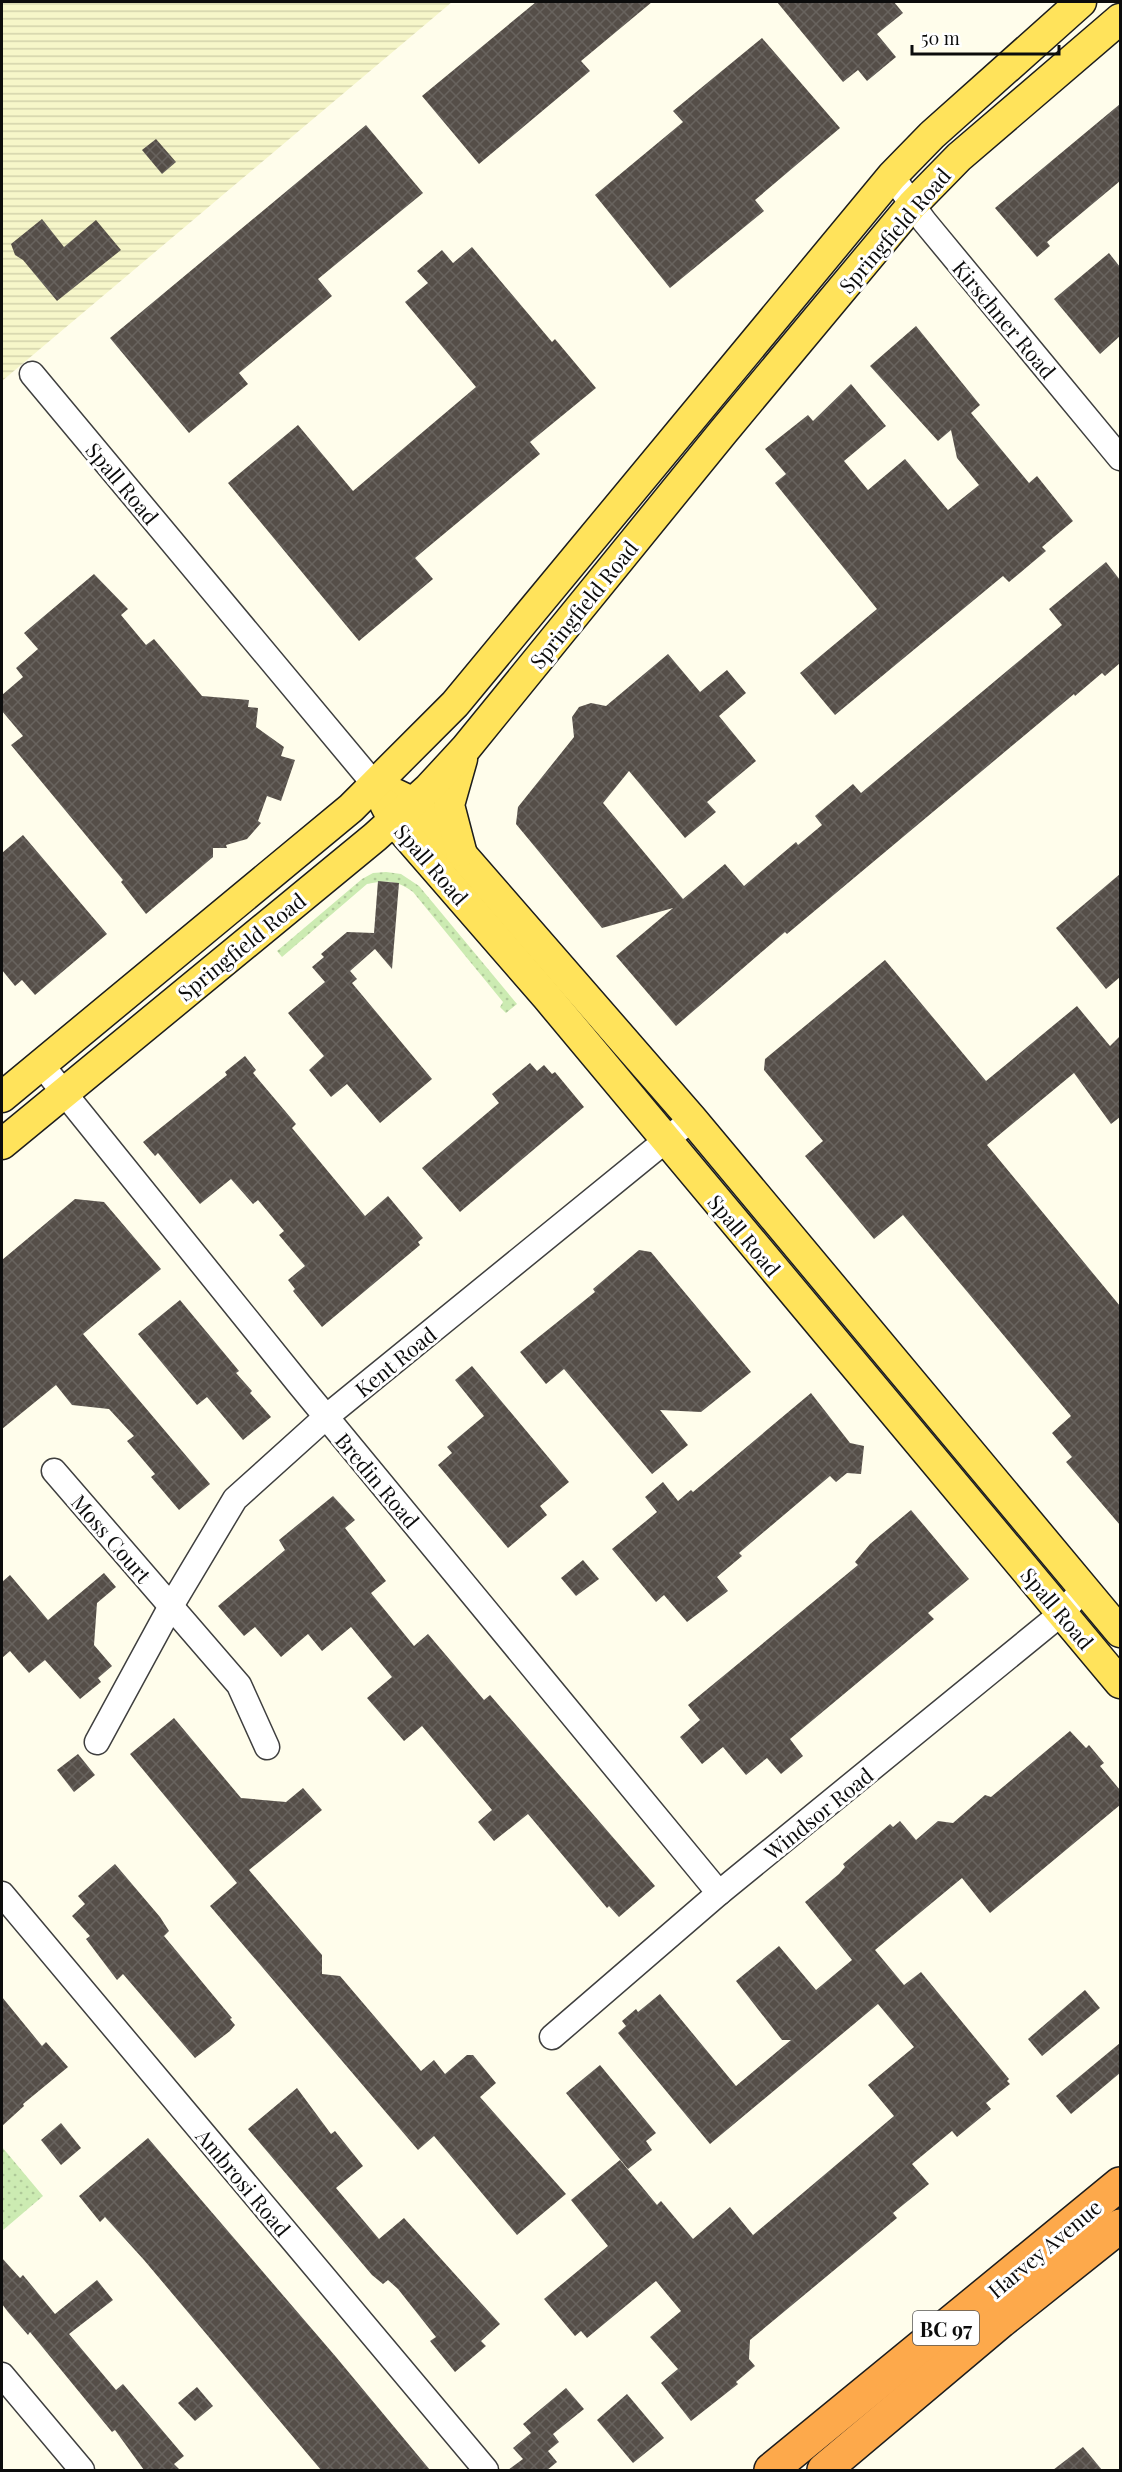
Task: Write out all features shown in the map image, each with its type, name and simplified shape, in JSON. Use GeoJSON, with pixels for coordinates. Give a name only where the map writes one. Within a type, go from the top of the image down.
{"type":"FeatureCollection","features":[{"type":"Feature","properties":{"kind":"highway","name":"Harvey Avenue"},"geometry":{"type":"LineString","coordinates":[[771,2470],[1120,2184]]}},
{"type":"Feature","properties":{"kind":"highway","name":"Harvey Avenue"},"geometry":{"type":"LineString","coordinates":[[824,2470],[1120,2226]]}},
{"type":"Feature","properties":{"kind":"main road","name":"Springfield Road"},"geometry":{"type":"LineString","coordinates":[[2,1097],[40,1063],[351,808],[455,704],[892,176],[932,135],[1081,2]]}},
{"type":"Feature","properties":{"kind":"main road","name":"Springfield Road"},"geometry":{"type":"LineString","coordinates":[[2,1144],[404,812],[466,748],[723,432],[912,205],[959,157],[1120,19]]}},
{"type":"Feature","properties":{"kind":"main road"},"geometry":{"type":"LineString","coordinates":[[464,856],[455,835],[449,806],[466,748]]}},
{"type":"Feature","properties":{"kind":"main road","name":"Spall Road"},"geometry":{"type":"LineString","coordinates":[[375,785],[404,812],[464,856],[692,1119],[1120,1632]]}},
{"type":"Feature","properties":{"kind":"main road","name":"Spall Road"},"geometry":{"type":"LineString","coordinates":[[404,812],[547,997],[1120,1683]]}},
{"type":"Feature","properties":{"kind":"street","name":"Kirschner Road"},"geometry":{"type":"LineString","coordinates":[[892,176],[912,205],[1120,458]]}},
{"type":"Feature","properties":{"kind":"street","name":"Spall Road"},"geometry":{"type":"LineString","coordinates":[[32,374],[375,785]]}},
{"type":"Feature","properties":{"kind":"street","name":"Bredin Road"},"geometry":{"type":"LineString","coordinates":[[40,1063],[326,1417],[719,1893]]}},
{"type":"Feature","properties":{"kind":"street","name":"Kent Road"},"geometry":{"type":"LineString","coordinates":[[97,1742],[171,1606],[235,1499],[326,1417],[692,1119]]}},
{"type":"Feature","properties":{"kind":"street","name":"Moss Court"},"geometry":{"type":"LineString","coordinates":[[54,1471],[239,1685],[267,1747]]}},
{"type":"Feature","properties":{"kind":"street","name":"Windsor Road"},"geometry":{"type":"LineString","coordinates":[[552,2037],[719,1893],[1062,1613],[1084,1588]]}},
{"type":"Feature","properties":{"kind":"street","name":"Ambrosi Road"},"geometry":{"type":"LineString","coordinates":[[2,1894],[486,2470]]}},
{"type":"Feature","properties":{"kind":"street"},"geometry":{"type":"LineString","coordinates":[[2,2374],[82,2470]]}},
{"type":"Feature","properties":{"kind":"green space"},"geometry":{"type":"Polygon","coordinates":[[[2,2],[452,2],[2,381],[2,2]]]}},
{"type":"Feature","properties":{"kind":"green space"},"geometry":{"type":"Polygon","coordinates":[[[373,873],[401,874],[419,886],[517,1004],[506,1013],[500,1007],[503,1002],[413,892],[391,882],[367,884],[282,957],[277,951],[362,879],[373,873]]]}},
{"type":"Feature","properties":{"kind":"green space"},"geometry":{"type":"Polygon","coordinates":[[[2,2147],[43,2196],[2,2231],[2,2147]]]}},
{"type":"Feature","properties":{"kind":"building"},"geometry":{"type":"Polygon","coordinates":[[[536,2],[652,2],[581,61],[590,71],[479,164],[422,96],[536,2]]]}},
{"type":"Feature","properties":{"kind":"building"},"geometry":{"type":"Polygon","coordinates":[[[777,2],[894,2],[903,13],[877,34],[896,57],[867,81],[858,70],[843,82],[777,2]]]}},
{"type":"Feature","properties":{"kind":"building"},"geometry":{"type":"Polygon","coordinates":[[[762,38],[840,128],[755,200],[764,211],[670,288],[595,195],[683,122],[673,111],[762,38]]]}},
{"type":"Feature","properties":{"kind":"building"},"geometry":{"type":"Polygon","coordinates":[[[1120,104],[1120,181],[1047,242],[1050,246],[1037,257],[995,208],[1120,104]]]}},
{"type":"Feature","properties":{"kind":"building"},"geometry":{"type":"Polygon","coordinates":[[[366,125],[423,193],[318,279],[332,296],[239,373],[248,384],[189,433],[110,338],[366,125]]]}},
{"type":"Feature","properties":{"kind":"building"},"geometry":{"type":"Polygon","coordinates":[[[156,139],[176,162],[162,174],[142,150],[156,139]]]}},
{"type":"Feature","properties":{"kind":"building"},"geometry":{"type":"Polygon","coordinates":[[[42,219],[64,247],[96,220],[121,250],[57,301],[23,260],[15,255],[11,244],[42,219]]]}},
{"type":"Feature","properties":{"kind":"building"},"geometry":{"type":"Polygon","coordinates":[[[472,247],[552,342],[555,339],[596,388],[530,442],[540,454],[415,558],[433,579],[359,641],[228,483],[298,425],[353,491],[476,387],[405,302],[428,283],[417,271],[442,250],[453,263],[472,247]]]}},
{"type":"Feature","properties":{"kind":"building"},"geometry":{"type":"Polygon","coordinates":[[[1109,253],[1120,267],[1120,336],[1100,354],[1054,299],[1109,253]]]}},
{"type":"Feature","properties":{"kind":"building"},"geometry":{"type":"Polygon","coordinates":[[[916,326],[980,405],[971,413],[1029,483],[1037,476],[1073,521],[1042,547],[1046,551],[1009,582],[1003,576],[835,715],[800,673],[877,609],[775,483],[786,474],[765,449],[808,415],[813,421],[851,384],[886,426],[844,461],[868,490],[905,459],[948,510],[979,485],[957,458],[951,430],[938,441],[870,366],[916,326]]]}},
{"type":"Feature","properties":{"kind":"building"},"geometry":{"type":"Polygon","coordinates":[[[1106,562],[1120,580],[1120,663],[1105,676],[1102,673],[1075,696],[1074,694],[787,934],[785,932],[676,1026],[616,956],[673,908],[602,928],[516,824],[518,807],[574,737],[572,717],[579,707],[591,703],[606,706],[668,654],[700,692],[727,670],[746,693],[719,716],[756,761],[707,802],[716,812],[685,838],[629,771],[603,803],[683,899],[725,864],[744,886],[796,842],[798,845],[822,825],[815,816],[853,784],[861,793],[1062,625],[1049,609],[1106,562]]]}},
{"type":"Feature","properties":{"kind":"building"},"geometry":{"type":"Polygon","coordinates":[[[94,574],[128,609],[121,615],[146,645],[154,639],[202,696],[249,700],[248,707],[258,708],[256,727],[284,747],[281,756],[295,760],[281,801],[267,796],[258,821],[261,823],[247,839],[226,845],[227,848],[213,848],[213,857],[146,914],[121,882],[123,880],[11,745],[23,736],[2,711],[2,695],[23,677],[16,668],[38,649],[24,633],[94,574]]]}},
{"type":"Feature","properties":{"kind":"building"},"geometry":{"type":"Polygon","coordinates":[[[23,835],[107,934],[35,995],[22,980],[15,986],[2,970],[2,853],[23,835]]]}},
{"type":"Feature","properties":{"kind":"building"},"geometry":{"type":"Polygon","coordinates":[[[1120,874],[1120,977],[1106,989],[1056,928],[1120,874]]]}},
{"type":"Feature","properties":{"kind":"building"},"geometry":{"type":"Polygon","coordinates":[[[378,881],[399,883],[392,969],[375,949],[350,971],[357,979],[352,983],[432,1079],[380,1123],[347,1084],[331,1097],[309,1070],[324,1056],[288,1013],[325,982],[312,967],[324,957],[321,954],[347,932],[374,933],[378,881]]]}},
{"type":"Feature","properties":{"kind":"building"},"geometry":{"type":"Polygon","coordinates":[[[885,960],[986,1081],[1077,1006],[1110,1046],[1120,1036],[1120,1117],[1111,1124],[1074,1073],[987,1145],[1120,1306],[1120,1525],[1066,1462],[1072,1457],[1052,1433],[1071,1416],[903,1215],[874,1239],[805,1156],[823,1141],[764,1070],[765,1059],[885,960]]]}},
{"type":"Feature","properties":{"kind":"building"},"geometry":{"type":"Polygon","coordinates":[[[245,1056],[256,1070],[253,1073],[296,1124],[292,1128],[365,1216],[388,1196],[423,1238],[418,1242],[420,1245],[322,1327],[293,1291],[295,1289],[288,1280],[305,1266],[279,1235],[284,1231],[258,1200],[253,1204],[231,1179],[200,1204],[158,1153],[155,1156],[143,1142],[227,1075],[225,1072],[245,1056]]]}},
{"type":"Feature","properties":{"kind":"building"},"geometry":{"type":"Polygon","coordinates":[[[530,1063],[537,1071],[544,1065],[552,1074],[555,1072],[584,1107],[460,1212],[422,1168],[499,1103],[492,1094],[530,1063]]]}},
{"type":"Feature","properties":{"kind":"building"},"geometry":{"type":"Polygon","coordinates":[[[75,1199],[104,1202],[161,1269],[83,1334],[210,1484],[179,1510],[151,1477],[155,1474],[127,1441],[134,1436],[109,1409],[72,1405],[56,1385],[2,1429],[2,1260],[75,1199]]]}},
{"type":"Feature","properties":{"kind":"building"},"geometry":{"type":"Polygon","coordinates":[[[639,1250],[651,1252],[751,1372],[701,1412],[660,1410],[688,1445],[652,1474],[564,1369],[546,1384],[520,1352],[595,1292],[593,1289],[639,1250]]]}},
{"type":"Feature","properties":{"kind":"building"},"geometry":{"type":"Polygon","coordinates":[[[180,1300],[239,1371],[236,1373],[271,1417],[243,1440],[207,1397],[197,1405],[138,1334],[180,1300]]]}},
{"type":"Feature","properties":{"kind":"building"},"geometry":{"type":"Polygon","coordinates":[[[472,1366],[569,1482],[540,1506],[547,1515],[508,1548],[438,1465],[452,1453],[447,1447],[484,1416],[455,1380],[472,1366]]]}},
{"type":"Feature","properties":{"kind":"building"},"geometry":{"type":"Polygon","coordinates":[[[811,1393],[850,1443],[864,1446],[861,1474],[847,1473],[836,1482],[830,1476],[739,1553],[742,1556],[717,1577],[728,1591],[687,1622],[664,1595],[656,1602],[612,1549],[657,1512],[645,1497],[663,1482],[678,1501],[691,1490],[693,1492],[811,1393]]]}},
{"type":"Feature","properties":{"kind":"building"},"geometry":{"type":"Polygon","coordinates":[[[333,1496],[355,1520],[345,1528],[386,1581],[371,1593],[414,1646],[428,1634],[484,1700],[490,1695],[655,1886],[619,1917],[609,1906],[607,1908],[528,1814],[494,1841],[478,1822],[492,1810],[422,1726],[404,1741],[367,1698],[392,1677],[351,1627],[322,1651],[308,1634],[281,1657],[255,1627],[244,1636],[218,1606],[285,1550],[279,1540],[333,1496]]]}},
{"type":"Feature","properties":{"kind":"building"},"geometry":{"type":"Polygon","coordinates":[[[911,1510],[969,1579],[928,1613],[934,1619],[790,1739],[803,1756],[781,1774],[767,1758],[746,1775],[723,1747],[702,1764],[680,1737],[700,1720],[688,1705],[858,1565],[855,1562],[870,1544],[911,1510]]]}},
{"type":"Feature","properties":{"kind":"building"},"geometry":{"type":"Polygon","coordinates":[[[583,1560],[599,1579],[576,1596],[561,1578],[583,1560]]]}},
{"type":"Feature","properties":{"kind":"building"},"geometry":{"type":"Polygon","coordinates":[[[104,1573],[116,1587],[97,1603],[94,1645],[112,1666],[98,1678],[101,1682],[80,1699],[45,1660],[29,1673],[10,1651],[2,1658],[2,1582],[10,1575],[48,1620],[104,1573]]]}},
{"type":"Feature","properties":{"kind":"building"},"geometry":{"type":"Polygon","coordinates":[[[174,1718],[241,1798],[286,1802],[303,1788],[322,1810],[249,1870],[322,1955],[322,1974],[340,1976],[421,2071],[434,2060],[445,2074],[467,2055],[473,2055],[496,2083],[480,2097],[566,2194],[517,2235],[434,2136],[418,2150],[210,1906],[237,1883],[130,1754],[174,1718]]]}},
{"type":"Feature","properties":{"kind":"building"},"geometry":{"type":"Polygon","coordinates":[[[1070,1731],[1086,1748],[1089,1745],[1104,1763],[1100,1766],[1120,1790],[1120,1805],[990,1913],[962,1878],[875,1950],[904,1985],[921,1972],[1009,2079],[1007,2081],[1010,2084],[986,2103],[991,2109],[957,2137],[952,2131],[912,2164],[929,2184],[893,2213],[897,2218],[750,2340],[749,2359],[755,2366],[736,2382],[738,2384],[691,2421],[661,2383],[678,2369],[650,2337],[681,2311],[656,2281],[587,2338],[581,2331],[575,2336],[544,2299],[608,2246],[571,2200],[620,2160],[657,2205],[661,2201],[693,2239],[730,2207],[753,2235],[894,2116],[868,2085],[914,2047],[878,2004],[710,2144],[618,2033],[626,2026],[622,2021],[636,2009],[638,2012],[660,1994],[736,2086],[791,2040],[782,2040],[736,1981],[779,1946],[816,1990],[852,1960],[805,1902],[839,1874],[845,1867],[843,1864],[890,1824],[893,1827],[900,1821],[916,1840],[938,1821],[953,1823],[985,1795],[991,1797],[1070,1731]]]}},
{"type":"Feature","properties":{"kind":"building"},"geometry":{"type":"Polygon","coordinates":[[[78,1754],[95,1775],[74,1792],[57,1770],[78,1754]]]}},
{"type":"Feature","properties":{"kind":"building"},"geometry":{"type":"Polygon","coordinates":[[[115,1864],[160,1917],[169,1931],[164,1936],[232,2018],[230,2019],[235,2025],[195,2058],[123,1974],[117,1980],[86,1939],[90,1936],[72,1916],[85,1904],[78,1896],[115,1864]]]}},
{"type":"Feature","properties":{"kind":"building"},"geometry":{"type":"Polygon","coordinates":[[[1085,1990],[1100,2008],[1042,2056],[1028,2039],[1085,1990]]]}},
{"type":"Feature","properties":{"kind":"building"},"geometry":{"type":"Polygon","coordinates":[[[2,1997],[42,2046],[46,2042],[68,2067],[23,2104],[24,2106],[2,2126],[2,1997]]]}},
{"type":"Feature","properties":{"kind":"building"},"geometry":{"type":"Polygon","coordinates":[[[1120,2043],[1120,2073],[1071,2114],[1056,2096],[1120,2043]]]}},
{"type":"Feature","properties":{"kind":"building"},"geometry":{"type":"Polygon","coordinates":[[[600,2065],[656,2133],[646,2141],[652,2150],[628,2169],[566,2093],[600,2065]]]}},
{"type":"Feature","properties":{"kind":"building"},"geometry":{"type":"Polygon","coordinates":[[[297,2088],[331,2134],[335,2131],[363,2166],[336,2188],[379,2239],[404,2218],[500,2324],[481,2341],[486,2346],[455,2372],[430,2341],[436,2337],[398,2289],[388,2280],[383,2284],[372,2275],[248,2129],[297,2088]]]}},
{"type":"Feature","properties":{"kind":"building"},"geometry":{"type":"Polygon","coordinates":[[[61,2123],[81,2148],[61,2165],[41,2140],[61,2123]]]}},
{"type":"Feature","properties":{"kind":"building"},"geometry":{"type":"Polygon","coordinates":[[[148,2138],[430,2470],[321,2470],[144,2260],[105,2217],[100,2222],[79,2196],[148,2138]]]}},
{"type":"Feature","properties":{"kind":"building"},"geometry":{"type":"Polygon","coordinates":[[[2,2258],[20,2278],[23,2275],[55,2314],[97,2280],[113,2300],[69,2334],[116,2390],[123,2384],[184,2456],[174,2464],[180,2470],[144,2470],[115,2430],[112,2432],[30,2332],[28,2335],[8,2312],[2,2304],[2,2258]]]}},
{"type":"Feature","properties":{"kind":"building"},"geometry":{"type":"Polygon","coordinates":[[[197,2387],[213,2406],[195,2421],[178,2403],[197,2387]]]}},
{"type":"Feature","properties":{"kind":"building"},"geometry":{"type":"Polygon","coordinates":[[[566,2388],[584,2409],[553,2434],[559,2442],[548,2451],[557,2462],[547,2470],[508,2470],[523,2459],[513,2448],[531,2433],[523,2424],[566,2388]]]}},
{"type":"Feature","properties":{"kind":"building"},"geometry":{"type":"Polygon","coordinates":[[[627,2394],[664,2438],[633,2463],[597,2420],[627,2394]]]}},
{"type":"Feature","properties":{"kind":"building"},"geometry":{"type":"Polygon","coordinates":[[[1083,2447],[1102,2470],[1053,2470],[1083,2447]]]}}]}
